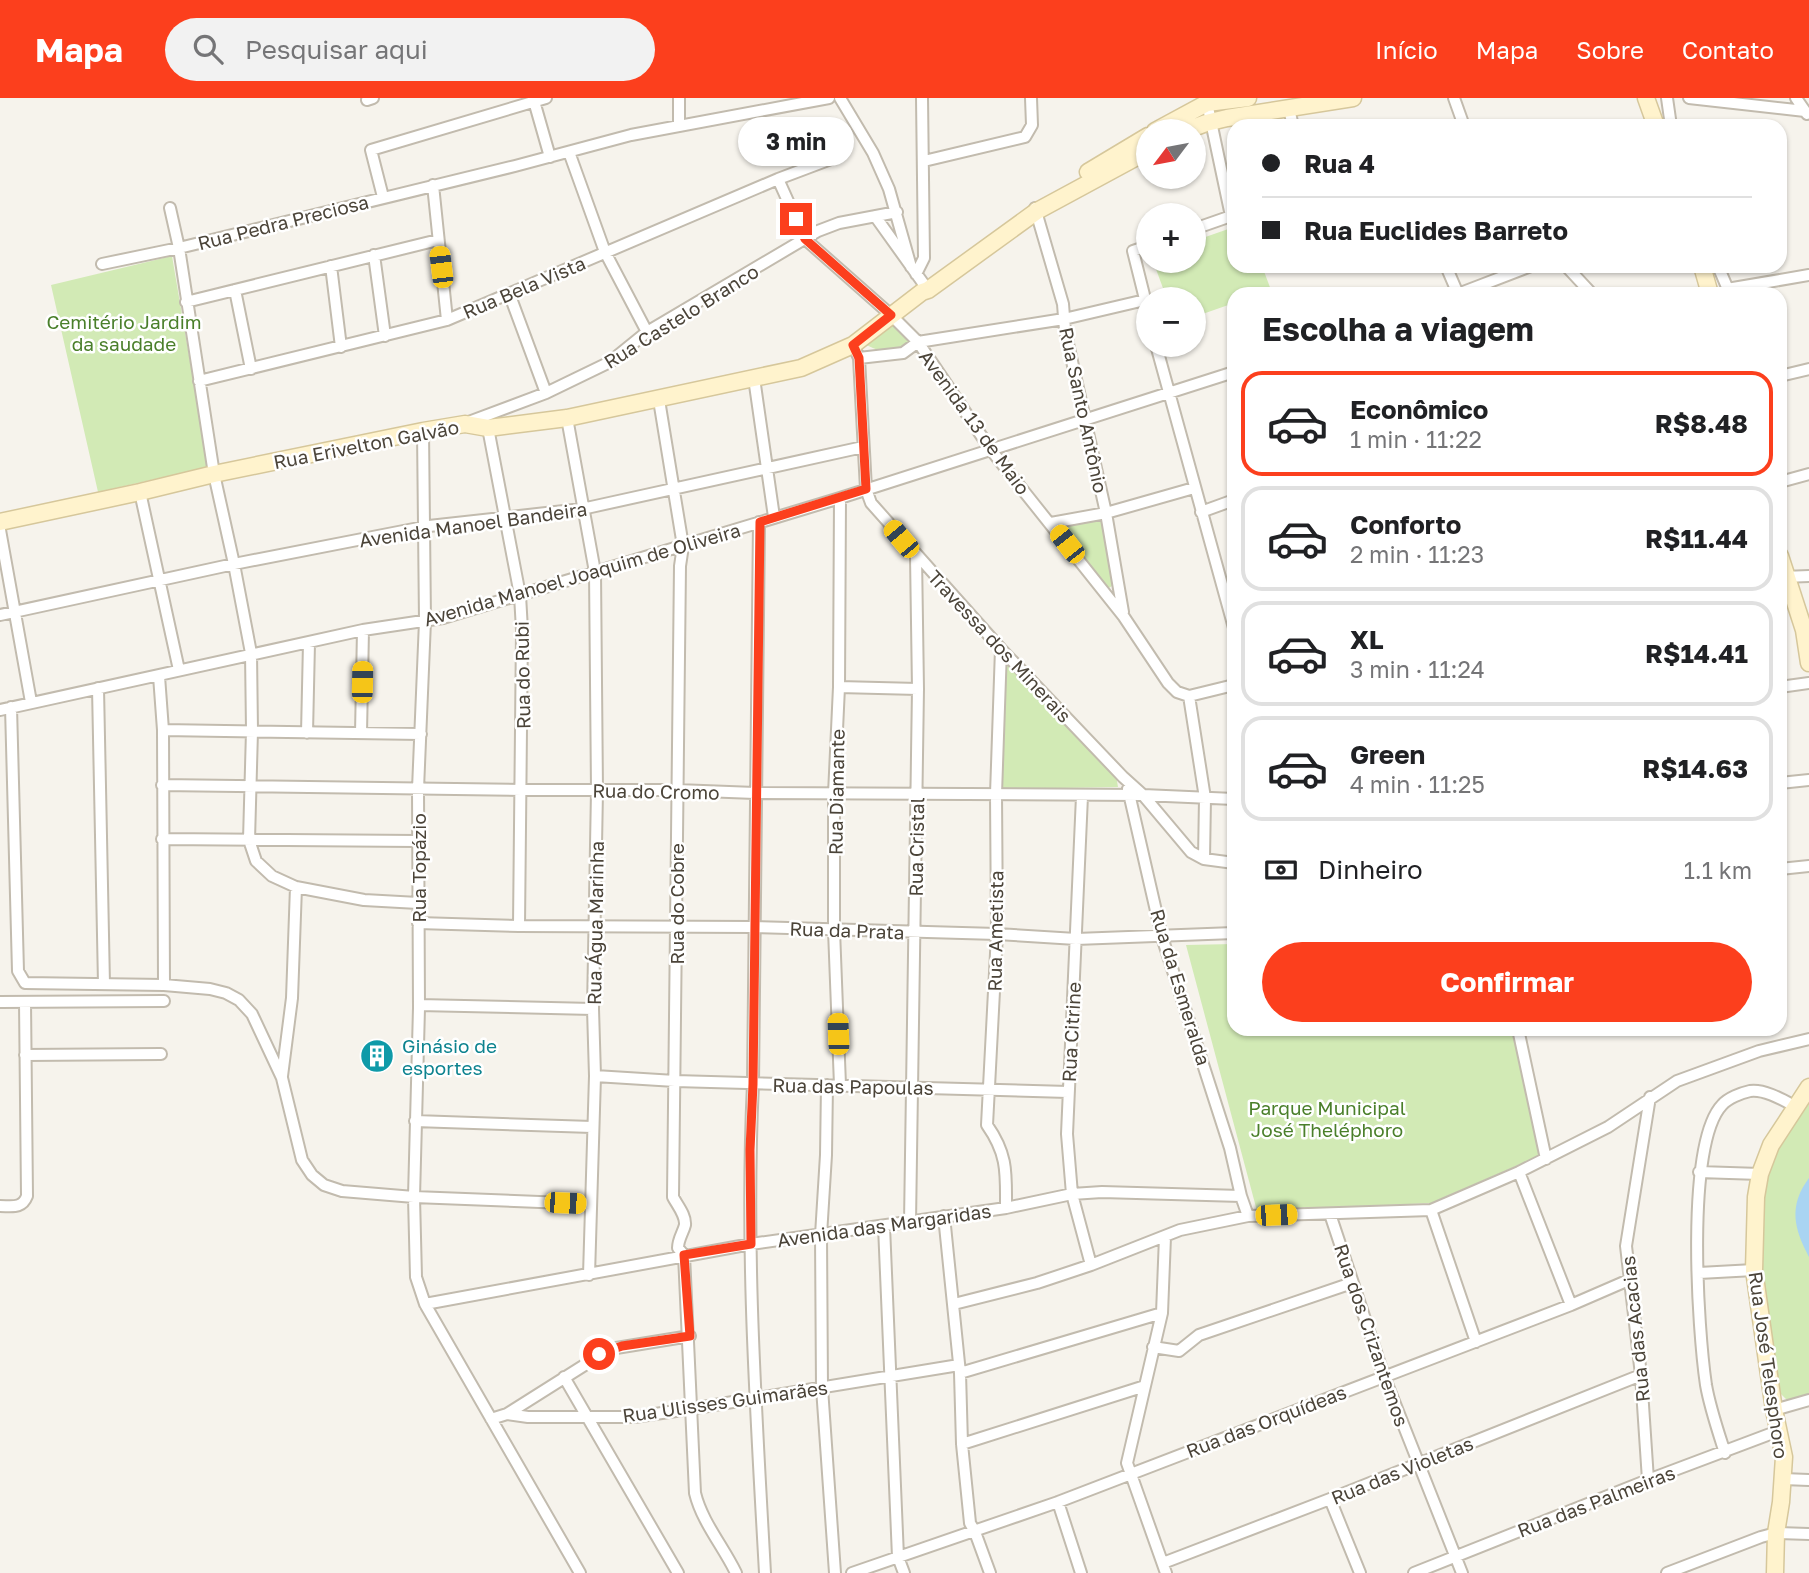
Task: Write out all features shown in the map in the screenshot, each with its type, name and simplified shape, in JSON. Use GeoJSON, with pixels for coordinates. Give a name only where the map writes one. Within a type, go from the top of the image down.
{"type":"FeatureCollection","features":[{"type":"Feature","properties":{"kind":"main road"},"geometry":{"type":"LineString","coordinates":[[1206,121],[1248,98]]}},
{"type":"Feature","properties":{"kind":"main road"},"geometry":{"type":"LineString","coordinates":[[1221,114],[1285,103],[1353,98]]}},
{"type":"Feature","properties":{"kind":"main road"},"geometry":{"type":"LineString","coordinates":[[1646,98],[1654,119]]}},
{"type":"Feature","properties":{"kind":"main road"},"geometry":{"type":"LineString","coordinates":[[1175,119],[1207,100],[1221,114]]}},
{"type":"Feature","properties":{"kind":"main road"},"geometry":{"type":"LineString","coordinates":[[1035,209],[1136,143]]}},
{"type":"Feature","properties":{"kind":"main road"},"geometry":{"type":"LineString","coordinates":[[1035,209],[1136,157]]}},
{"type":"Feature","properties":{"kind":"main road","name":"Rua Erivelton Galvão"},"geometry":{"type":"LineString","coordinates":[[0,522],[423,431],[465,424],[488,428],[567,418],[801,368],[856,351],[920,282],[1035,209]]}},
{"type":"Feature","properties":{"kind":"main road"},"geometry":{"type":"LineString","coordinates":[[1787,587],[1804,630],[1809,663]]}},
{"type":"Feature","properties":{"kind":"main road","name":"Rua José Telesphoro"},"geometry":{"type":"LineString","coordinates":[[1775,1573],[1776,1533],[1790,1479],[1774,1410],[1755,1270],[1756,1197],[1760,1174],[1771,1145],[1809,1087]]}},
{"type":"Feature","properties":{"kind":"street"},"geometry":{"type":"LineString","coordinates":[[500,98],[504,110]]}},
{"type":"Feature","properties":{"kind":"street"},"geometry":{"type":"LineString","coordinates":[[679,98],[679,126]]}},
{"type":"Feature","properties":{"kind":"street","name":"Rua Pedra Preciosa"},"geometry":{"type":"LineString","coordinates":[[296,887],[272,876],[256,861],[249,840],[251,653],[214,474],[179,248],[631,135],[829,98]]}},
{"type":"Feature","properties":{"kind":"street"},"geometry":{"type":"LineString","coordinates":[[840,98],[873,153],[897,212],[920,282]]}},
{"type":"Feature","properties":{"kind":"street"},"geometry":{"type":"LineString","coordinates":[[920,282],[924,260],[922,98]]}},
{"type":"Feature","properties":{"kind":"street"},"geometry":{"type":"LineString","coordinates":[[924,161],[1025,138],[1032,125],[1031,98]]}},
{"type":"Feature","properties":{"kind":"street"},"geometry":{"type":"LineString","coordinates":[[1454,98],[1460,119]]}},
{"type":"Feature","properties":{"kind":"street"},"geometry":{"type":"LineString","coordinates":[[1667,98],[1670,119]]}},
{"type":"Feature","properties":{"kind":"street"},"geometry":{"type":"LineString","coordinates":[[1689,98],[1807,114]]}},
{"type":"Feature","properties":{"kind":"street"},"geometry":{"type":"LineString","coordinates":[[1796,98],[1807,114]]}},
{"type":"Feature","properties":{"kind":"street"},"geometry":{"type":"LineString","coordinates":[[383,197],[371,150],[540,100],[550,157]]}},
{"type":"Feature","properties":{"kind":"street"},"geometry":{"type":"LineString","coordinates":[[1221,114],[1227,169]]}},
{"type":"Feature","properties":{"kind":"street"},"geometry":{"type":"LineString","coordinates":[[569,152],[605,252],[647,332]]}},
{"type":"Feature","properties":{"kind":"street","name":"Rua Bela Vista"},"geometry":{"type":"LineString","coordinates":[[199,382],[447,320],[778,179],[839,156]]}},
{"type":"Feature","properties":{"kind":"street"},"geometry":{"type":"LineString","coordinates":[[778,179],[805,239]]}},
{"type":"Feature","properties":{"kind":"street"},"geometry":{"type":"LineString","coordinates":[[433,185],[447,320]]}},
{"type":"Feature","properties":{"kind":"street"},"geometry":{"type":"LineString","coordinates":[[102,264],[179,248],[170,208]]}},
{"type":"Feature","properties":{"kind":"street","name":"Rua Santo Antônio"},"geometry":{"type":"LineString","coordinates":[[1035,209],[1063,304],[1084,420],[1106,513],[1124,617]]}},
{"type":"Feature","properties":{"kind":"street","name":"Rua Castelo Branco"},"geometry":{"type":"LineString","coordinates":[[465,424],[546,393],[610,362],[647,332],[805,239],[839,223],[897,212]]}},
{"type":"Feature","properties":{"kind":"street"},"geometry":{"type":"LineString","coordinates":[[875,216],[920,282]]}},
{"type":"Feature","properties":{"kind":"street"},"geometry":{"type":"LineString","coordinates":[[1206,225],[1227,217]]}},
{"type":"Feature","properties":{"kind":"street","name":"Avenida 13 de Maio"},"geometry":{"type":"LineString","coordinates":[[805,239],[918,342],[992,450],[1124,617],[1168,683],[1177,692],[1189,696]]}},
{"type":"Feature","properties":{"kind":"street"},"geometry":{"type":"LineString","coordinates":[[186,302],[438,240]]}},
{"type":"Feature","properties":{"kind":"street"},"geometry":{"type":"LineString","coordinates":[[374,255],[385,336]]}},
{"type":"Feature","properties":{"kind":"street"},"geometry":{"type":"LineString","coordinates":[[331,266],[341,347]]}},
{"type":"Feature","properties":{"kind":"street"},"geometry":{"type":"LineString","coordinates":[[1475,287],[1509,273]]}},
{"type":"Feature","properties":{"kind":"street"},"geometry":{"type":"LineString","coordinates":[[1572,273],[1586,287]]}},
{"type":"Feature","properties":{"kind":"street"},"geometry":{"type":"LineString","coordinates":[[1749,287],[1809,275]]}},
{"type":"Feature","properties":{"kind":"street"},"geometry":{"type":"LineString","coordinates":[[235,290],[251,369]]}},
{"type":"Feature","properties":{"kind":"street"},"geometry":{"type":"LineString","coordinates":[[509,293],[546,393]]}},
{"type":"Feature","properties":{"kind":"street"},"geometry":{"type":"LineString","coordinates":[[866,489],[856,351],[902,353],[918,342],[1136,308]]}},
{"type":"Feature","properties":{"kind":"street"},"geometry":{"type":"LineString","coordinates":[[1159,357],[1194,488],[1227,592]]}},
{"type":"Feature","properties":{"kind":"street"},"geometry":{"type":"LineString","coordinates":[[1787,375],[1809,370]]}},
{"type":"Feature","properties":{"kind":"street","name":"Avenida Manoel Joaquim de Oliveira"},"geometry":{"type":"LineString","coordinates":[[6,709],[251,653],[363,630],[443,618],[840,498],[1227,374]]}},
{"type":"Feature","properties":{"kind":"street"},"geometry":{"type":"LineString","coordinates":[[754,378],[774,517]]}},
{"type":"Feature","properties":{"kind":"street","name":"Rua do Cobre"},"geometry":{"type":"LineString","coordinates":[[659,400],[683,546],[680,566],[673,1197],[683,1214],[685,1224],[678,1238],[678,1248],[684,1255]]}},
{"type":"Feature","properties":{"kind":"street","name":"Rua Água Marinha"},"geometry":{"type":"LineString","coordinates":[[567,418],[595,572],[595,1076],[589,1275]]}},
{"type":"Feature","properties":{"kind":"street","name":"Rua do Rubi"},"geometry":{"type":"LineString","coordinates":[[488,428],[520,595],[523,675],[519,926]]}},
{"type":"Feature","properties":{"kind":"street","name":"Rua Topázio"},"geometry":{"type":"LineString","coordinates":[[423,431],[425,621],[418,789],[419,1005],[414,1197],[416,1277],[425,1304],[580,1573]]}},
{"type":"Feature","properties":{"kind":"street","name":"Avenida Manoel Bandeira"},"geometry":{"type":"LineString","coordinates":[[0,615],[234,564],[425,527],[582,509],[863,447]]}},
{"type":"Feature","properties":{"kind":"street"},"geometry":{"type":"LineString","coordinates":[[1787,480],[1809,474]]}},
{"type":"Feature","properties":{"kind":"street"},"geometry":{"type":"LineString","coordinates":[[1051,523],[1106,513],[1194,488]]}},
{"type":"Feature","properties":{"kind":"street","name":"Travessa dos Minerais"},"geometry":{"type":"LineString","coordinates":[[866,489],[872,503],[916,556],[1000,649],[1143,794],[1191,852],[1204,859]]}},
{"type":"Feature","properties":{"kind":"street"},"geometry":{"type":"LineString","coordinates":[[140,492],[179,670]]}},
{"type":"Feature","properties":{"kind":"street","name":"Rua Diamante"},"geometry":{"type":"LineString","coordinates":[[840,498],[839,687],[834,794],[834,930],[840,1085]]}},
{"type":"Feature","properties":{"kind":"street"},"geometry":{"type":"LineString","coordinates":[[1201,512],[1227,503]]}},
{"type":"Feature","properties":{"kind":"street"},"geometry":{"type":"LineString","coordinates":[[760,522],[750,1150],[755,1397],[765,1573]]}},
{"type":"Feature","properties":{"kind":"street"},"geometry":{"type":"LineString","coordinates":[[0,530],[31,702]]}},
{"type":"Feature","properties":{"kind":"street","name":"Rua Cristal"},"geometry":{"type":"LineString","coordinates":[[909,1222],[918,689],[916,556]]}},
{"type":"Feature","properties":{"kind":"street"},"geometry":{"type":"LineString","coordinates":[[1787,577],[1809,576]]}},
{"type":"Feature","properties":{"kind":"street"},"geometry":{"type":"LineString","coordinates":[[361,733],[363,630]]}},
{"type":"Feature","properties":{"kind":"street"},"geometry":{"type":"LineString","coordinates":[[307,733],[309,643]]}},
{"type":"Feature","properties":{"kind":"street","name":"Rua Ametista"},"geometry":{"type":"LineString","coordinates":[[1000,649],[996,794],[997,934],[987,1125],[999,1142],[1006,1163],[1006,1208]]}},
{"type":"Feature","properties":{"kind":"street"},"geometry":{"type":"LineString","coordinates":[[159,676],[163,730],[164,985]]}},
{"type":"Feature","properties":{"kind":"street"},"geometry":{"type":"LineString","coordinates":[[1787,686],[1809,683]]}},
{"type":"Feature","properties":{"kind":"street"},"geometry":{"type":"LineString","coordinates":[[839,687],[918,689]]}},
{"type":"Feature","properties":{"kind":"street"},"geometry":{"type":"LineString","coordinates":[[1227,687],[1189,696],[1205,798],[1204,859],[1227,862]]}},
{"type":"Feature","properties":{"kind":"street"},"geometry":{"type":"LineString","coordinates":[[98,688],[104,984]]}},
{"type":"Feature","properties":{"kind":"street"},"geometry":{"type":"LineString","coordinates":[[6,709],[18,971],[22,981],[210,989],[239,1000],[252,1014],[282,1078],[302,1160],[312,1175],[324,1185],[342,1191],[414,1197],[590,1204]]}},
{"type":"Feature","properties":{"kind":"street"},"geometry":{"type":"LineString","coordinates":[[163,730],[421,734]]}},
{"type":"Feature","properties":{"kind":"street","name":"Rua da Esmeralda"},"geometry":{"type":"LineString","coordinates":[[1124,777],[1131,795],[1163,937],[1226,1134],[1241,1196]]}},
{"type":"Feature","properties":{"kind":"street"},"geometry":{"type":"LineString","coordinates":[[1787,782],[1809,780]]}},
{"type":"Feature","properties":{"kind":"street","name":"Rua do Cromo"},"geometry":{"type":"LineString","coordinates":[[162,785],[834,794],[1143,794],[1227,799]]}},
{"type":"Feature","properties":{"kind":"street","name":"Rua Citrine"},"geometry":{"type":"LineString","coordinates":[[1082,796],[1067,1134],[1072,1194],[1091,1265]]}},
{"type":"Feature","properties":{"kind":"street"},"geometry":{"type":"LineString","coordinates":[[162,839],[418,841]]}},
{"type":"Feature","properties":{"kind":"street"},"geometry":{"type":"LineString","coordinates":[[1787,868],[1809,866]]}},
{"type":"Feature","properties":{"kind":"street"},"geometry":{"type":"LineString","coordinates":[[282,1078],[292,998],[296,887],[364,900],[418,903]]}},
{"type":"Feature","properties":{"kind":"street","name":"Rua da Prata"},"geometry":{"type":"LineString","coordinates":[[418,923],[754,927],[1076,939],[1227,933]]}},
{"type":"Feature","properties":{"kind":"street"},"geometry":{"type":"LineString","coordinates":[[0,1002],[164,1001]]}},
{"type":"Feature","properties":{"kind":"street"},"geometry":{"type":"LineString","coordinates":[[0,1206],[20,1206],[27,1196],[25,1002]]}},
{"type":"Feature","properties":{"kind":"street"},"geometry":{"type":"LineString","coordinates":[[419,1005],[593,1009]]}},
{"type":"Feature","properties":{"kind":"street"},"geometry":{"type":"LineString","coordinates":[[1520,1036],[1546,1159]]}},
{"type":"Feature","properties":{"kind":"street"},"geometry":{"type":"LineString","coordinates":[[954,1304],[1037,1283],[1181,1230],[1248,1216],[1431,1210],[1519,1172],[1608,1127],[1677,1081],[1759,1051],[1809,1039]]}},
{"type":"Feature","properties":{"kind":"street"},"geometry":{"type":"LineString","coordinates":[[25,1055],[161,1054]]}},
{"type":"Feature","properties":{"kind":"street","name":"Rua das Papoulas"},"geometry":{"type":"LineString","coordinates":[[595,1076],[753,1084],[1068,1092]]}},
{"type":"Feature","properties":{"kind":"street"},"geometry":{"type":"LineString","coordinates":[[828,1085],[821,1235],[822,1388],[835,1573]]}},
{"type":"Feature","properties":{"kind":"street"},"geometry":{"type":"LineString","coordinates":[[1725,1453],[1706,1387],[1700,1324],[1699,1172],[1711,1124],[1725,1102],[1755,1091],[1796,1107]]}},
{"type":"Feature","properties":{"kind":"street","name":"Rua das Acacias"},"geometry":{"type":"LineString","coordinates":[[1648,1480],[1641,1375],[1626,1246],[1650,1097]]}},
{"type":"Feature","properties":{"kind":"street"},"geometry":{"type":"LineString","coordinates":[[415,1121],[592,1126]]}},
{"type":"Feature","properties":{"kind":"street"},"geometry":{"type":"LineString","coordinates":[[1519,1172],[1571,1305]]}},
{"type":"Feature","properties":{"kind":"street"},"geometry":{"type":"LineString","coordinates":[[1699,1172],[1760,1174]]}},
{"type":"Feature","properties":{"kind":"street","name":"Avenida das Margaridas"},"geometry":{"type":"LineString","coordinates":[[425,1304],[684,1255],[1006,1208],[1072,1194],[1102,1192],[1241,1196]]}},
{"type":"Feature","properties":{"kind":"street"},"geometry":{"type":"LineString","coordinates":[[1241,1196],[1248,1216]]}},
{"type":"Feature","properties":{"kind":"street"},"geometry":{"type":"LineString","coordinates":[[1431,1210],[1476,1342]]}},
{"type":"Feature","properties":{"kind":"street","name":"Rua dos Crizantemos"},"geometry":{"type":"LineString","coordinates":[[1330,1214],[1384,1376],[1462,1573]]}},
{"type":"Feature","properties":{"kind":"street"},"geometry":{"type":"LineString","coordinates":[[944,1216],[954,1304],[962,1444],[970,1523],[989,1573]]}},
{"type":"Feature","properties":{"kind":"street"},"geometry":{"type":"LineString","coordinates":[[884,1226],[898,1557],[904,1573]]}},
{"type":"Feature","properties":{"kind":"street"},"geometry":{"type":"LineString","coordinates":[[1164,1568],[1128,1463],[1162,1313],[1165,1237]]}},
{"type":"Feature","properties":{"kind":"street"},"geometry":{"type":"LineString","coordinates":[[684,1255],[690,1336],[695,1493],[698,1506],[736,1573]]}},
{"type":"Feature","properties":{"kind":"street"},"geometry":{"type":"LineString","coordinates":[[1699,1273],[1755,1270]]}},
{"type":"Feature","properties":{"kind":"street","name":"Rua das Orquídeas"},"geometry":{"type":"LineString","coordinates":[[852,1573],[1058,1502],[1476,1342],[1631,1279]]}},
{"type":"Feature","properties":{"kind":"street"},"geometry":{"type":"LineString","coordinates":[[1153,1347],[1179,1351],[1199,1335],[1352,1283]]}},
{"type":"Feature","properties":{"kind":"street","name":"Rua Ulisses Guimarães"},"geometry":{"type":"LineString","coordinates":[[491,1419],[507,1414],[528,1417],[634,1417],[890,1376],[959,1369],[1162,1313]]}},
{"type":"Feature","properties":{"kind":"street"},"geometry":{"type":"LineString","coordinates":[[507,1414],[611,1349],[690,1336]]}},
{"type":"Feature","properties":{"kind":"street","name":"Rua das Violetas"},"geometry":{"type":"LineString","coordinates":[[1164,1568],[1641,1375]]}},
{"type":"Feature","properties":{"kind":"street"},"geometry":{"type":"LineString","coordinates":[[564,1377],[678,1573]]}},
{"type":"Feature","properties":{"kind":"street"},"geometry":{"type":"LineString","coordinates":[[962,1444],[1144,1386]]}},
{"type":"Feature","properties":{"kind":"street"},"geometry":{"type":"LineString","coordinates":[[1774,1410],[1809,1400]]}},
{"type":"Feature","properties":{"kind":"street","name":"Rua das Palmeiras"},"geometry":{"type":"LineString","coordinates":[[1415,1573],[1778,1431]]}},
{"type":"Feature","properties":{"kind":"street"},"geometry":{"type":"LineString","coordinates":[[1790,1479],[1809,1474]]}},
{"type":"Feature","properties":{"kind":"street"},"geometry":{"type":"LineString","coordinates":[[1790,1479],[1809,1480]]}},
{"type":"Feature","properties":{"kind":"street"},"geometry":{"type":"LineString","coordinates":[[1330,1499],[1360,1573]]}},
{"type":"Feature","properties":{"kind":"street"},"geometry":{"type":"LineString","coordinates":[[1058,1502],[1081,1573]]}},
{"type":"Feature","properties":{"kind":"street"},"geometry":{"type":"LineString","coordinates":[[1667,1573],[1776,1533],[1809,1534]]}},
{"type":"Feature","properties":{"kind":"green space"},"geometry":{"type":"Polygon","coordinates":[[[1227,229],[1227,273],[1265,273],[1270,287],[1227,287],[1227,305],[1206,313],[1206,287],[1163,287],[1157,273],[1206,273],[1206,237],[1227,229]]]}},
{"type":"Feature","properties":{"kind":"green space","name":"Cemitério Jardim da saudade"},"geometry":{"type":"Polygon","coordinates":[[[172,256],[208,467],[98,492],[51,285],[172,256]]]}},
{"type":"Feature","properties":{"kind":"green space"},"geometry":{"type":"Polygon","coordinates":[[[893,322],[912,344],[899,350],[887,351],[863,343],[893,322]]]}},
{"type":"Feature","properties":{"kind":"green space"},"geometry":{"type":"Polygon","coordinates":[[[1103,518],[1112,586],[1107,589],[1058,527],[1103,518]]]}},
{"type":"Feature","properties":{"kind":"green space"},"geometry":{"type":"Polygon","coordinates":[[[1007,662],[1116,775],[1118,787],[1001,789],[1007,662]]]}},
{"type":"Feature","properties":{"kind":"green space","name":"Parque Municipal José Theléphoro"},"geometry":{"type":"Polygon","coordinates":[[[1227,944],[1227,1036],[1514,1036],[1539,1156],[1431,1203],[1257,1211],[1186,945],[1227,944]]]}},
{"type":"Feature","properties":{"kind":"green space"},"geometry":{"type":"Polygon","coordinates":[[[1809,1092],[1809,1395],[1788,1401],[1776,1389],[1757,1235],[1772,1148],[1809,1092]]]}},
{"type":"Feature","properties":{"kind":"water"},"geometry":{"type":"Polygon","coordinates":[[[1809,1178],[1809,1257],[1797,1227],[1796,1208],[1802,1188],[1809,1178]]]}},
{"type":"Feature","properties":{"kind":"place","name":"Ginásio de esportes"},"geometry":{"type":"Point","coordinates":[377,1056]}},
{"type":"Feature","properties":{"kind":"route"},"geometry":{"type":"LineString","coordinates":[[599,1354],[622,1346],[690,1336],[684,1255],[751,1244],[750,1150],[760,522],[866,489],[859,358],[853,345],[891,315],[805,239],[796,219]]}}]}
